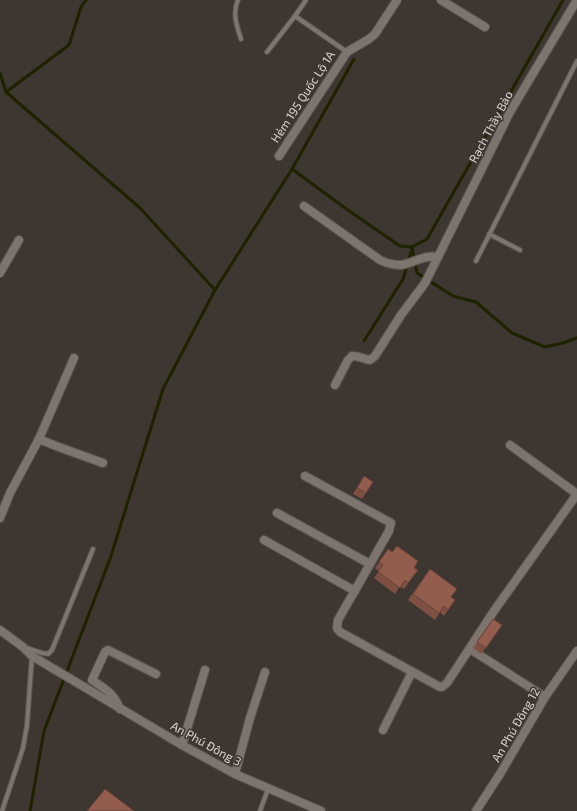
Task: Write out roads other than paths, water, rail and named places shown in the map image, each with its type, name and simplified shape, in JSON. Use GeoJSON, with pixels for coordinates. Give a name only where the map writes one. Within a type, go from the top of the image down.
{"type":"FeatureCollection","features":[{"type":"Feature","properties":{"kind":"street","name":"Hẻm 195 Quốc Lộ 1A"},"geometry":{"type":"LineString","coordinates":[[279,156],[347,52],[375,34],[397,0]]}},
{"type":"Feature","properties":{"kind":"street"},"geometry":{"type":"LineString","coordinates":[[441,0],[485,27]]}},
{"type":"Feature","properties":{"kind":"street","name":"Rạch Thầy Bảo"},"geometry":{"type":"LineString","coordinates":[[335,385],[348,360],[352,356],[358,356],[365,360],[370,360],[375,356],[401,315],[425,282],[510,112],[577,0]]}},
{"type":"Feature","properties":{"kind":"street"},"geometry":{"type":"LineString","coordinates":[[304,206],[380,260],[390,264],[402,264],[430,256],[438,257]]}},
{"type":"Feature","properties":{"kind":"street"},"geometry":{"type":"LineString","coordinates":[[0,273],[19,240]]}},
{"type":"Feature","properties":{"kind":"street"},"geometry":{"type":"LineString","coordinates":[[0,518],[10,493],[40,439],[74,358]]}},
{"type":"Feature","properties":{"kind":"street"},"geometry":{"type":"LineString","coordinates":[[40,439],[103,463]]}},
{"type":"Feature","properties":{"kind":"street"},"geometry":{"type":"LineString","coordinates":[[305,476],[391,523],[389,531],[338,620],[337,628],[340,632],[412,672],[436,685],[442,686],[447,683],[494,611],[577,494],[510,445]]}},
{"type":"Feature","properties":{"kind":"street"},"geometry":{"type":"LineString","coordinates":[[277,513],[370,564]]}},
{"type":"Feature","properties":{"kind":"street"},"geometry":{"type":"LineString","coordinates":[[264,540],[355,591]]}},
{"type":"Feature","properties":{"kind":"street"},"geometry":{"type":"LineString","coordinates":[[0,630],[32,656]]}},
{"type":"Feature","properties":{"kind":"street"},"geometry":{"type":"LineString","coordinates":[[470,649],[545,697]]}},
{"type":"Feature","properties":{"kind":"street"},"geometry":{"type":"LineString","coordinates":[[120,709],[113,695],[92,680],[105,652],[108,650],[156,674]]}},
{"type":"Feature","properties":{"kind":"street","name":"An Phú Đông 12"},"geometry":{"type":"LineString","coordinates":[[476,811],[500,774],[545,697],[577,651]]}},
{"type":"Feature","properties":{"kind":"street","name":"An Phú Đông 3"},"geometry":{"type":"LineString","coordinates":[[32,656],[120,709],[234,774],[321,811]]}},
{"type":"Feature","properties":{"kind":"street"},"geometry":{"type":"LineString","coordinates":[[182,745],[205,670]]}},
{"type":"Feature","properties":{"kind":"street"},"geometry":{"type":"LineString","coordinates":[[234,774],[265,672]]}},
{"type":"Feature","properties":{"kind":"street"},"geometry":{"type":"LineString","coordinates":[[383,730],[412,672]]}},
{"type":"Feature","properties":{"kind":"lane"},"geometry":{"type":"LineString","coordinates":[[238,0],[236,3],[235,14],[241,39]]}},
{"type":"Feature","properties":{"kind":"lane"},"geometry":{"type":"LineString","coordinates":[[267,52],[306,0]]}},
{"type":"Feature","properties":{"kind":"lane"},"geometry":{"type":"LineString","coordinates":[[295,16],[347,52]]}},
{"type":"Feature","properties":{"kind":"lane"},"geometry":{"type":"LineString","coordinates":[[476,261],[577,61]]}},
{"type":"Feature","properties":{"kind":"lane"},"geometry":{"type":"LineString","coordinates":[[490,234],[520,250]]}},
{"type":"Feature","properties":{"kind":"lane"},"geometry":{"type":"LineString","coordinates":[[22,647],[48,654],[52,650],[93,549]]}},
{"type":"Feature","properties":{"kind":"lane"},"geometry":{"type":"LineString","coordinates":[[2,811],[23,748],[27,725],[32,656]]}},
{"type":"Feature","properties":{"kind":"lane"},"geometry":{"type":"LineString","coordinates":[[260,811],[268,788]]}},
{"type":"Feature","properties":{"kind":"waterway"},"geometry":{"type":"LineString","coordinates":[[6,92],[69,45],[81,7],[86,0]]}},
{"type":"Feature","properties":{"kind":"waterway"},"geometry":{"type":"LineString","coordinates":[[292,169],[400,246],[412,247],[427,239],[563,0]]}},
{"type":"Feature","properties":{"kind":"waterway"},"geometry":{"type":"LineString","coordinates":[[30,811],[44,731],[110,559],[163,389],[215,290],[292,169],[354,59]]}},
{"type":"Feature","properties":{"kind":"waterway"},"geometry":{"type":"LineString","coordinates":[[0,73],[6,92],[140,208],[215,290]]}},
{"type":"Feature","properties":{"kind":"waterway"},"geometry":{"type":"LineString","coordinates":[[412,247],[417,273],[453,296],[476,302],[512,333],[545,347],[577,338]]}},
{"type":"Feature","properties":{"kind":"waterway"},"geometry":{"type":"LineString","coordinates":[[364,341],[403,279],[412,249]]}}]}
